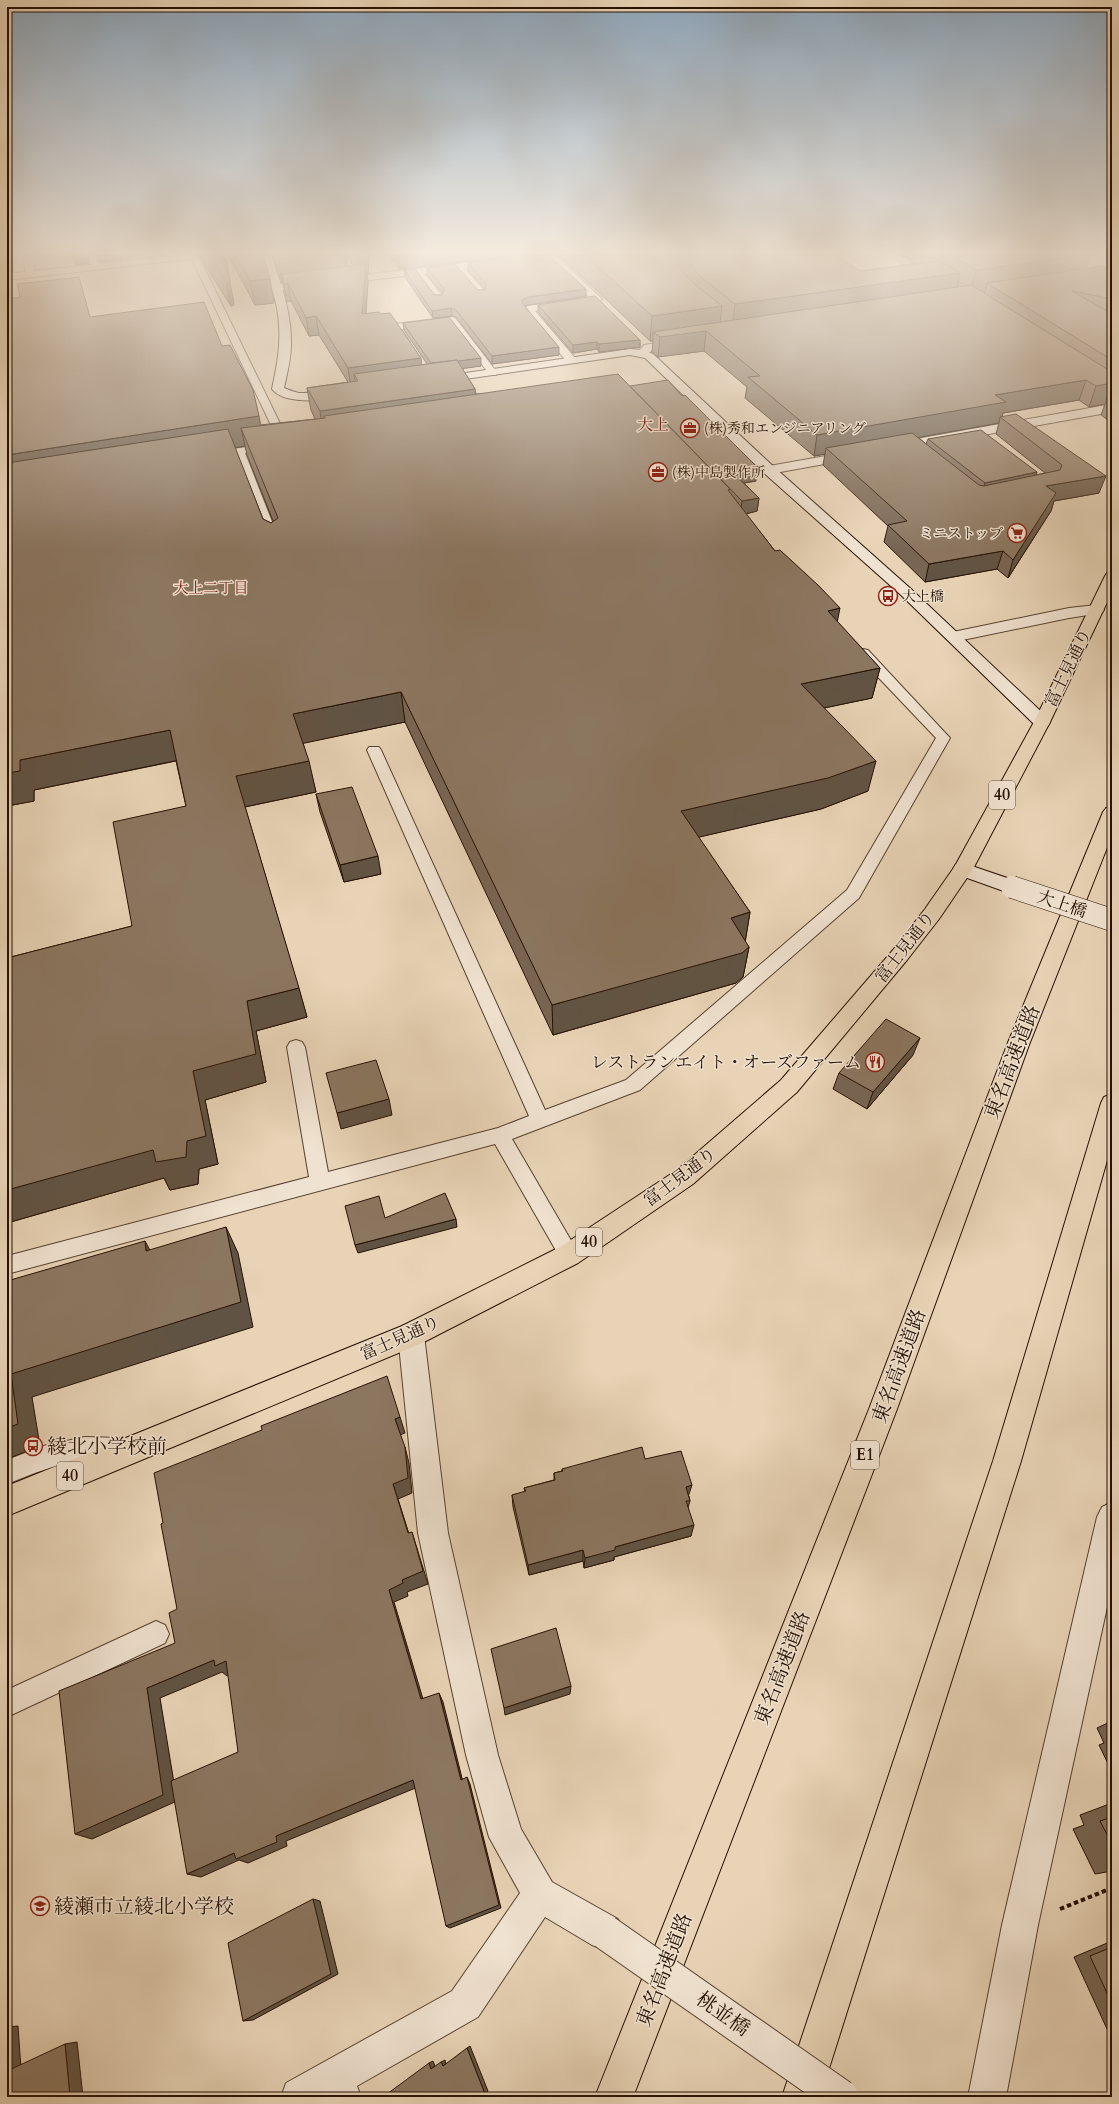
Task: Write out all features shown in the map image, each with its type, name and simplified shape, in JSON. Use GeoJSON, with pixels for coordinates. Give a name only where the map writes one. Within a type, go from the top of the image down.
{"type":"FeatureCollection","features":[{"type":"Feature","properties":{"kind":"main road","name":"富士見通り"},"geometry":{"type":"LineString","coordinates":[[7,1501],[411,1335],[569,1255],[686,1177],[789,1086],[900,955],[963,869],[1042,722],[1112,576]]}},
{"type":"Feature","properties":{"kind":"main road","name":"東名高速道路"},"geometry":{"type":"LineString","coordinates":[[614,2097],[883,1409],[1018,1045],[1112,812]]}},
{"type":"Feature","properties":{"kind":"main road"},"geometry":{"type":"LineString","coordinates":[[802,2097],[1007,1461],[1112,1103]]}},
{"type":"Feature","properties":{"kind":"street"},"geometry":{"type":"LineString","coordinates":[[285,353],[278,389],[295,396],[310,398],[349,393]]}},
{"type":"Feature","properties":{"kind":"street"},"geometry":{"type":"LineString","coordinates":[[565,353],[572,361]]}},
{"type":"Feature","properties":{"kind":"street"},"geometry":{"type":"LineString","coordinates":[[428,380],[622,353]]}},
{"type":"Feature","properties":{"kind":"street"},"geometry":{"type":"LineString","coordinates":[[648,353],[769,470],[906,592],[1042,722]]}},
{"type":"Feature","properties":{"kind":"street"},"geometry":{"type":"LineString","coordinates":[[880,450],[1112,408]]}},
{"type":"Feature","properties":{"kind":"street"},"geometry":{"type":"LineString","coordinates":[[982,432],[994,441]]}},
{"type":"Feature","properties":{"kind":"street"},"geometry":{"type":"LineString","coordinates":[[911,444],[923,454]]}},
{"type":"Feature","properties":{"kind":"street"},"geometry":{"type":"LineString","coordinates":[[769,470],[864,453]]}},
{"type":"Feature","properties":{"kind":"street"},"geometry":{"type":"LineString","coordinates":[[953,637],[1069,613],[1096,610]]}},
{"type":"Feature","properties":{"kind":"street","name":"大上橋"},"geometry":{"type":"LineString","coordinates":[[963,869],[1112,920]]}},
{"type":"Feature","properties":{"kind":"street"},"geometry":{"type":"LineString","coordinates":[[300,2097],[339,2087],[465,2004],[540,1894],[506,1837],[482,1755],[433,1533],[411,1335]]}},
{"type":"Feature","properties":{"kind":"street"},"geometry":{"type":"LineString","coordinates":[[987,2097],[1020,1925],[1112,1517]]}},
{"type":"Feature","properties":{"kind":"street","name":"桃並橋"},"geometry":{"type":"LineString","coordinates":[[540,1894],[605,1932],[840,2097]]}},
{"type":"Feature","properties":{"kind":"lane"},"geometry":{"type":"LineString","coordinates":[[241,353],[285,444]]}},
{"type":"Feature","properties":{"kind":"lane"},"geometry":{"type":"LineString","coordinates":[[478,353],[493,372]]}},
{"type":"Feature","properties":{"kind":"lane"},"geometry":{"type":"LineString","coordinates":[[200,458],[300,441]]}},
{"type":"Feature","properties":{"kind":"lane"},"geometry":{"type":"LineString","coordinates":[[239,451],[276,547]]}},
{"type":"Feature","properties":{"kind":"lane"},"geometry":{"type":"LineString","coordinates":[[7,1265],[500,1134],[633,1085],[853,894],[943,738],[855,645]]}},
{"type":"Feature","properties":{"kind":"lane"},"geometry":{"type":"LineString","coordinates":[[374,750],[540,1120]]}},
{"type":"Feature","properties":{"kind":"lane"},"geometry":{"type":"LineString","coordinates":[[296,1047],[320,1182]]}},
{"type":"Feature","properties":{"kind":"lane"},"geometry":{"type":"LineString","coordinates":[[500,1134],[569,1255]]}},
{"type":"Feature","properties":{"kind":"lane"},"geometry":{"type":"LineString","coordinates":[[7,1472],[43,1458],[85,1448],[132,1450]]}},
{"type":"Feature","properties":{"kind":"lane"},"geometry":{"type":"LineString","coordinates":[[7,1704],[156,1634]]}},
{"type":"Feature","properties":{"kind":"path"},"geometry":{"type":"LineString","coordinates":[[1020,1925],[1112,1888]]}},
{"type":"Feature","properties":{"kind":"building"},"geometry":{"type":"Polygon","coordinates":[[[7,353],[234,353],[253,390],[259,416],[7,455],[7,353]]]}},
{"type":"Feature","properties":{"kind":"building"},"geometry":{"type":"Polygon","coordinates":[[[339,353],[418,353],[421,358],[348,368],[339,353]]]}},
{"type":"Feature","properties":{"kind":"building"},"geometry":{"type":"Polygon","coordinates":[[[424,353],[477,353],[481,358],[458,361],[431,363],[424,353]]]}},
{"type":"Feature","properties":{"kind":"building"},"geometry":{"type":"Polygon","coordinates":[[[490,353],[513,353],[492,356],[490,353]]]}},
{"type":"Feature","properties":{"kind":"building"},"geometry":{"type":"Polygon","coordinates":[[[733,353],[1082,353],[1112,372],[1112,383],[1096,386],[1086,380],[995,395],[1006,402],[817,435],[748,377],[760,376],[733,353]]]}},
{"type":"Feature","properties":{"kind":"building"},"geometry":{"type":"Polygon","coordinates":[[[1101,353],[1112,353],[1112,360],[1101,353]]]}},
{"type":"Feature","properties":{"kind":"building"},"geometry":{"type":"Polygon","coordinates":[[[457,360],[475,389],[320,411],[307,388],[358,381],[354,374],[457,360]]]}},
{"type":"Feature","properties":{"kind":"building"},"geometry":{"type":"Polygon","coordinates":[[[618,374],[730,489],[728,490],[775,551],[780,550],[819,586],[840,608],[828,611],[880,668],[801,684],[876,761],[828,778],[681,811],[750,912],[731,918],[749,947],[742,953],[552,1005],[401,692],[293,714],[309,761],[236,776],[299,988],[247,1001],[256,1054],[193,1071],[206,1136],[187,1141],[186,1157],[156,1162],[153,1150],[7,1190],[7,958],[132,926],[113,822],[186,806],[170,730],[20,760],[20,771],[7,773],[7,463],[228,429],[263,519],[271,523],[278,518],[241,428],[325,418],[324,416],[618,374]]]}},
{"type":"Feature","properties":{"kind":"building"},"geometry":{"type":"Polygon","coordinates":[[[668,380],[682,396],[685,395],[758,468],[732,472],[759,498],[742,501],[630,386],[668,380]]]}},
{"type":"Feature","properties":{"kind":"building"},"geometry":{"type":"Polygon","coordinates":[[[1016,414],[1106,476],[1046,486],[1056,493],[1013,560],[1003,551],[929,564],[888,525],[907,521],[826,448],[912,433],[979,485],[984,486],[1060,470],[1062,465],[1000,417],[1016,414]]]}},
{"type":"Feature","properties":{"kind":"building"},"geometry":{"type":"Polygon","coordinates":[[[981,430],[1037,472],[985,483],[928,439],[981,430]]]}},
{"type":"Feature","properties":{"kind":"building"},"geometry":{"type":"Polygon","coordinates":[[[352,787],[378,856],[340,865],[316,794],[352,787]]]}},
{"type":"Feature","properties":{"kind":"building"},"geometry":{"type":"Polygon","coordinates":[[[886,1019],[920,1038],[873,1092],[839,1073],[886,1019]]]}},
{"type":"Feature","properties":{"kind":"building"},"geometry":{"type":"Polygon","coordinates":[[[376,1060],[389,1099],[337,1113],[326,1073],[376,1060]]]}},
{"type":"Feature","properties":{"kind":"building"},"geometry":{"type":"Polygon","coordinates":[[[445,1193],[456,1219],[355,1245],[345,1206],[379,1196],[385,1218],[445,1193]]]}},
{"type":"Feature","properties":{"kind":"building"},"geometry":{"type":"Polygon","coordinates":[[[226,1227],[241,1302],[11,1374],[18,1424],[7,1428],[7,1281],[145,1241],[146,1251],[226,1227]]]}},
{"type":"Feature","properties":{"kind":"building"},"geometry":{"type":"Polygon","coordinates":[[[387,1376],[400,1417],[395,1419],[405,1447],[408,1478],[393,1484],[408,1533],[412,1532],[423,1571],[402,1580],[403,1583],[389,1590],[421,1699],[439,1693],[461,1780],[467,1777],[499,1905],[446,1926],[413,1780],[276,1836],[277,1842],[236,1859],[234,1853],[187,1874],[171,1781],[238,1752],[226,1661],[215,1666],[214,1660],[147,1688],[163,1795],[75,1834],[59,1691],[175,1643],[169,1613],[177,1609],[161,1524],[163,1523],[154,1473],[262,1430],[261,1426],[387,1376]]]}},
{"type":"Feature","properties":{"kind":"building"},"geometry":{"type":"Polygon","coordinates":[[[642,1447],[645,1459],[681,1451],[692,1485],[686,1487],[690,1501],[686,1501],[694,1525],[615,1547],[615,1550],[585,1558],[583,1550],[528,1565],[512,1495],[526,1491],[524,1488],[555,1480],[554,1473],[563,1471],[562,1469],[642,1447]]]}},
{"type":"Feature","properties":{"kind":"building"},"geometry":{"type":"Polygon","coordinates":[[[556,1628],[571,1686],[504,1708],[491,1649],[556,1628]]]}},
{"type":"Feature","properties":{"kind":"building"},"geometry":{"type":"Polygon","coordinates":[[[1112,1805],[1112,1817],[1107,1807],[1112,1805]]]}},
{"type":"Feature","properties":{"kind":"building"},"geometry":{"type":"Polygon","coordinates":[[[1112,1817],[1112,1844],[1100,1821],[1112,1817]]]}},
{"type":"Feature","properties":{"kind":"building"},"geometry":{"type":"Polygon","coordinates":[[[313,1899],[331,1974],[243,2021],[228,1943],[313,1899]]]}},
{"type":"Feature","properties":{"kind":"building"},"geometry":{"type":"Polygon","coordinates":[[[1112,1947],[1112,2004],[1090,1956],[1112,1947]]]}},
{"type":"Feature","properties":{"kind":"building"},"geometry":{"type":"Polygon","coordinates":[[[65,2044],[70,2097],[7,2097],[7,2071],[65,2044]]]}},
{"type":"Feature","properties":{"kind":"building"},"geometry":{"type":"Polygon","coordinates":[[[467,2048],[485,2094],[481,2097],[383,2097],[429,2063],[431,2069],[441,2062],[443,2066],[467,2048]]]}},
{"type":"Feature","properties":{"kind":"place","name":"(株)秀和エンジニアリング"},"geometry":{"type":"Point","coordinates":[690,428]}},
{"type":"Feature","properties":{"kind":"place","name":"(株)中島製作所"},"geometry":{"type":"Point","coordinates":[658,472]}},
{"type":"Feature","properties":{"kind":"place","name":"ミニストップ"},"geometry":{"type":"Point","coordinates":[1017,533]}},
{"type":"Feature","properties":{"kind":"place","name":"大上橋"},"geometry":{"type":"Point","coordinates":[888,596]}},
{"type":"Feature","properties":{"kind":"place","name":"レストランエイト・オーズファーム"},"geometry":{"type":"Point","coordinates":[875,1062]}},
{"type":"Feature","properties":{"kind":"place","name":"綾北小学校前"},"geometry":{"type":"Point","coordinates":[33,1446]}},
{"type":"Feature","properties":{"kind":"place","name":"綾瀬市立綾北小学校"},"geometry":{"type":"Point","coordinates":[40,1906]}},
{"type":"Feature","properties":{"kind":"district","name":"大上"},"geometry":{"type":"Point","coordinates":[653,425]}},
{"type":"Feature","properties":{"kind":"district","name":"大上二丁目"},"geometry":{"type":"Point","coordinates":[211,588]}}]}
